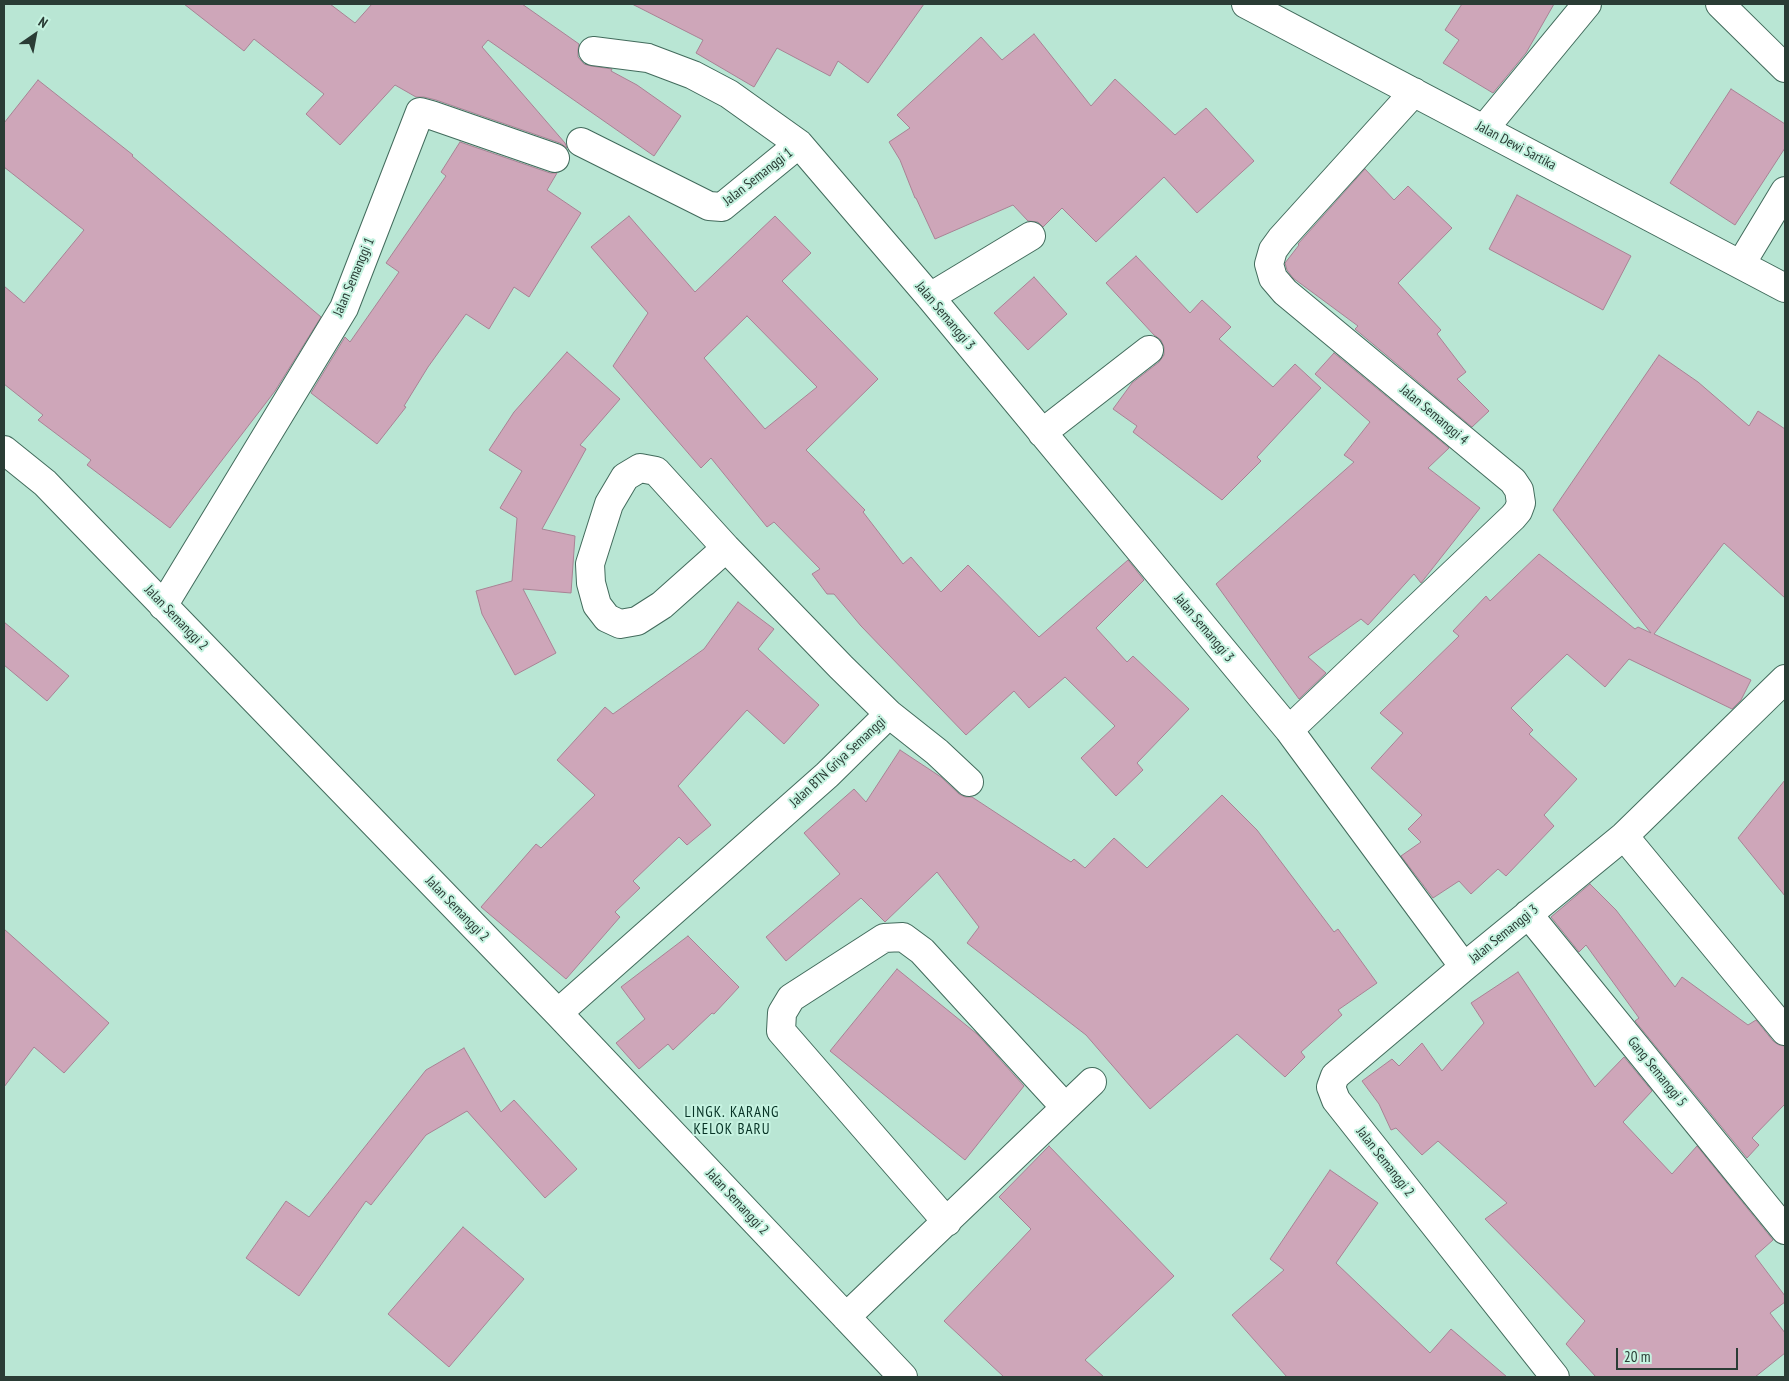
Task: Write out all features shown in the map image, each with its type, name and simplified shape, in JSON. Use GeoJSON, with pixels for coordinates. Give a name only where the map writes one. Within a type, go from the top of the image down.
{"type":"FeatureCollection","features":[{"type":"Feature","properties":{"kind":"street","name":"Jalan Dewi Sartika"},"geometry":{"type":"LineString","coordinates":[[1246,4],[1785,288]]}},
{"type":"Feature","properties":{"kind":"street"},"geometry":{"type":"LineString","coordinates":[[1484,129],[1587,4]]}},
{"type":"Feature","properties":{"kind":"street"},"geometry":{"type":"LineString","coordinates":[[1720,4],[1785,68]]}},
{"type":"Feature","properties":{"kind":"street","name":"Jalan Semanggi 3"},"geometry":{"type":"LineString","coordinates":[[593,51],[648,58],[693,75],[729,94],[799,144],[930,297],[1289,730],[1464,967],[1624,836],[1785,679]]}},
{"type":"Feature","properties":{"kind":"street","name":"Jalan Semanggi 4"},"geometry":{"type":"LineString","coordinates":[[1289,730],[1513,517],[1521,503],[1519,490],[1513,481],[1285,292],[1272,278],[1269,264],[1273,250],[1281,239],[1414,92]]}},
{"type":"Feature","properties":{"kind":"street","name":"Jalan Semanggi 1"},"geometry":{"type":"LineString","coordinates":[[163,606],[344,308],[420,112],[555,158]]}},
{"type":"Feature","properties":{"kind":"street","name":"Jalan Semanggi 1"},"geometry":{"type":"LineString","coordinates":[[581,142],[709,206],[722,207],[799,144]]}},
{"type":"Feature","properties":{"kind":"street"},"geometry":{"type":"LineString","coordinates":[[1741,264],[1785,191]]}},
{"type":"Feature","properties":{"kind":"street"},"geometry":{"type":"LineString","coordinates":[[930,297],[1031,236]]}},
{"type":"Feature","properties":{"kind":"street"},"geometry":{"type":"LineString","coordinates":[[1042,433],[1150,350]]}},
{"type":"Feature","properties":{"kind":"street","name":"Jalan Semanggi 2"},"geometry":{"type":"LineString","coordinates":[[4,450],[45,484],[558,1013],[903,1377]]}},
{"type":"Feature","properties":{"kind":"street","name":"Jalan BTN Griya Semanggi"},"geometry":{"type":"LineString","coordinates":[[558,1013],[827,775],[889,714],[726,548],[656,471],[640,468],[625,478],[609,504],[590,564],[591,583],[597,605],[607,618],[620,624],[637,621],[662,605],[726,548]]}},
{"type":"Feature","properties":{"kind":"street"},"geometry":{"type":"LineString","coordinates":[[889,714],[937,752],[969,782]]}},
{"type":"Feature","properties":{"kind":"street"},"geometry":{"type":"LineString","coordinates":[[1624,836],[1785,1031]]}},
{"type":"Feature","properties":{"kind":"street","name":"Gang Semanggi 5"},"geometry":{"type":"LineString","coordinates":[[1528,914],[1785,1230]]}},
{"type":"Feature","properties":{"kind":"street"},"geometry":{"type":"LineString","coordinates":[[947,1222],[782,1031],[782,1013],[791,998],[884,938],[903,937],[922,951],[1065,1107]]}},
{"type":"Feature","properties":{"kind":"street","name":"Jalan Semanggi 2"},"geometry":{"type":"LineString","coordinates":[[1464,967],[1335,1076],[1331,1087],[1336,1100],[1556,1377]]}},
{"type":"Feature","properties":{"kind":"street"},"geometry":{"type":"LineString","coordinates":[[846,1318],[1092,1082]]}},
{"type":"Feature","properties":{"kind":"building"},"geometry":{"type":"Polygon","coordinates":[[[184,4],[330,4],[355,23],[372,4],[522,4],[579,44],[578,57],[584,64],[612,69],[611,71],[637,85],[681,116],[654,156],[488,40],[482,47],[565,143],[567,148],[560,143],[436,100],[416,97],[395,85],[340,145],[306,114],[324,94],[254,39],[244,51],[184,4]]]}},
{"type":"Feature","properties":{"kind":"building"},"geometry":{"type":"Polygon","coordinates":[[[632,4],[924,4],[868,83],[838,61],[830,76],[777,48],[754,87],[696,53],[703,40],[632,4]]]}},
{"type":"Feature","properties":{"kind":"building"},"geometry":{"type":"Polygon","coordinates":[[[1462,4],[1554,4],[1526,53],[1493,93],[1443,63],[1459,40],[1445,30],[1462,4]]]}},
{"type":"Feature","properties":{"kind":"building"},"geometry":{"type":"Polygon","coordinates":[[[1034,34],[1091,106],[1115,79],[1175,135],[1206,108],[1254,161],[1197,213],[1164,177],[1096,242],[1062,208],[1043,227],[1038,222],[1028,221],[1013,205],[935,239],[915,198],[900,160],[889,142],[910,128],[897,115],[981,37],[1002,60],[1034,34]]]}},
{"type":"Feature","properties":{"kind":"building"},"geometry":{"type":"Polygon","coordinates":[[[38,80],[133,155],[321,317],[275,391],[170,528],[87,465],[91,460],[38,420],[43,415],[4,384],[4,286],[24,303],[84,230],[4,167],[4,123],[38,80]]]}},
{"type":"Feature","properties":{"kind":"building"},"geometry":{"type":"Polygon","coordinates":[[[1731,89],[1785,124],[1785,148],[1735,225],[1670,183],[1731,89]]]}},
{"type":"Feature","properties":{"kind":"building"},"geometry":{"type":"Polygon","coordinates":[[[460,142],[550,173],[557,173],[547,190],[581,213],[529,297],[514,287],[489,329],[466,314],[428,367],[404,406],[406,407],[377,444],[311,393],[345,337],[350,342],[399,272],[386,263],[446,176],[441,172],[460,142]]]}},
{"type":"Feature","properties":{"kind":"building"},"geometry":{"type":"Polygon","coordinates":[[[1365,169],[1394,200],[1408,186],[1452,228],[1398,283],[1441,330],[1437,334],[1466,372],[1457,379],[1489,411],[1472,427],[1355,329],[1358,326],[1293,278],[1287,270],[1285,263],[1298,244],[1365,169]]]}},
{"type":"Feature","properties":{"kind":"building"},"geometry":{"type":"Polygon","coordinates":[[[1517,195],[1631,256],[1603,310],[1489,249],[1517,195]]]}},
{"type":"Feature","properties":{"kind":"building"},"geometry":{"type":"Polygon","coordinates":[[[629,216],[695,292],[775,216],[811,253],[782,281],[878,379],[806,450],[865,510],[863,512],[903,564],[911,557],[941,592],[968,565],[1039,637],[1128,560],[1144,580],[1096,628],[1127,662],[1133,656],[1189,709],[1137,763],[1143,770],[1116,796],[1081,758],[1115,726],[1065,677],[1029,708],[1014,691],[966,735],[861,626],[834,594],[827,594],[812,574],[820,569],[774,522],[767,527],[711,458],[701,468],[613,366],[648,313],[591,247],[629,216]],[[747,316],[704,358],[765,429],[817,387],[747,316]]]}},
{"type":"Feature","properties":{"kind":"building"},"geometry":{"type":"Polygon","coordinates":[[[1136,256],[1190,313],[1202,300],[1231,327],[1219,339],[1273,387],[1295,364],[1321,388],[1257,457],[1261,461],[1222,500],[1133,432],[1137,426],[1113,409],[1132,383],[1159,362],[1164,355],[1164,347],[1161,340],[1154,335],[1106,283],[1136,256]]]}},
{"type":"Feature","properties":{"kind":"building"},"geometry":{"type":"Polygon","coordinates":[[[1034,277],[1067,314],[1028,350],[994,313],[1034,277]]]}},
{"type":"Feature","properties":{"kind":"building"},"geometry":{"type":"Polygon","coordinates":[[[567,352],[620,399],[580,445],[586,449],[542,529],[575,536],[571,593],[523,589],[556,653],[515,675],[482,614],[476,591],[512,581],[517,518],[500,508],[522,471],[489,450],[514,412],[567,352]]]}},
{"type":"Feature","properties":{"kind":"building"},"geometry":{"type":"Polygon","coordinates":[[[1334,353],[1449,448],[1428,468],[1480,508],[1421,583],[1414,574],[1368,625],[1361,619],[1308,657],[1326,673],[1299,699],[1216,584],[1354,462],[1344,455],[1370,422],[1315,374],[1334,353]]]}},
{"type":"Feature","properties":{"kind":"building"},"geometry":{"type":"Polygon","coordinates":[[[1659,355],[1698,382],[1749,426],[1758,411],[1785,429],[1785,598],[1724,543],[1654,634],[1751,680],[1741,700],[1732,709],[1629,659],[1605,687],[1567,654],[1511,708],[1533,730],[1529,734],[1577,779],[1544,815],[1554,826],[1506,876],[1498,869],[1471,894],[1459,881],[1433,898],[1401,856],[1421,842],[1408,829],[1422,815],[1371,768],[1403,733],[1380,713],[1459,636],[1453,631],[1486,596],[1490,601],[1539,554],[1635,629],[1638,627],[1651,633],[1553,510],[1659,355]]]}},
{"type":"Feature","properties":{"kind":"building"},"geometry":{"type":"Polygon","coordinates":[[[738,602],[774,629],[758,649],[819,705],[784,744],[747,710],[678,786],[711,825],[687,845],[679,837],[633,881],[640,888],[615,912],[620,917],[566,979],[481,907],[536,844],[541,848],[595,795],[557,760],[605,707],[613,714],[704,649],[738,602]]]}},
{"type":"Feature","properties":{"kind":"building"},"geometry":{"type":"Polygon","coordinates":[[[4,622],[69,676],[47,701],[4,665],[4,622]]]}},
{"type":"Feature","properties":{"kind":"building"},"geometry":{"type":"Polygon","coordinates":[[[900,750],[941,777],[959,794],[965,797],[972,797],[1071,862],[1074,859],[1085,868],[1114,838],[1147,868],[1222,795],[1257,830],[1334,932],[1338,929],[1377,983],[1338,1010],[1342,1015],[1301,1052],[1305,1057],[1285,1077],[1237,1034],[1150,1109],[1086,1035],[967,943],[979,927],[937,872],[885,922],[861,898],[786,961],[766,937],[840,874],[804,833],[854,789],[866,802],[900,750]]]}},
{"type":"Feature","properties":{"kind":"building"},"geometry":{"type":"Polygon","coordinates":[[[1785,780],[1785,896],[1738,838],[1785,780]]]}},
{"type":"Feature","properties":{"kind":"building"},"geometry":{"type":"Polygon","coordinates":[[[1590,884],[1616,910],[1675,987],[1682,977],[1748,1025],[1756,1020],[1773,1041],[1785,1046],[1785,1104],[1752,1138],[1759,1145],[1747,1158],[1635,1021],[1639,1018],[1586,945],[1579,952],[1551,917],[1590,884]]]}},
{"type":"Feature","properties":{"kind":"building"},"geometry":{"type":"Polygon","coordinates":[[[4,929],[109,1023],[64,1073],[34,1047],[4,1087],[4,929]]]}},
{"type":"Feature","properties":{"kind":"building"},"geometry":{"type":"Polygon","coordinates":[[[688,936],[739,987],[714,1014],[712,1013],[673,1050],[668,1044],[639,1069],[616,1043],[645,1019],[621,987],[688,936]]]}},
{"type":"Feature","properties":{"kind":"building"},"geometry":{"type":"Polygon","coordinates":[[[897,969],[977,1034],[1024,1086],[965,1160],[830,1051],[897,969]]]}},
{"type":"Feature","properties":{"kind":"building"},"geometry":{"type":"Polygon","coordinates":[[[1518,972],[1595,1087],[1624,1057],[1652,1091],[1623,1122],[1672,1174],[1697,1146],[1773,1240],[1755,1256],[1785,1296],[1785,1302],[1770,1313],[1785,1333],[1785,1353],[1755,1377],[1596,1377],[1566,1344],[1585,1321],[1485,1219],[1507,1203],[1438,1141],[1422,1155],[1396,1128],[1391,1130],[1379,1104],[1362,1081],[1392,1059],[1399,1066],[1422,1043],[1442,1071],[1484,1023],[1471,1003],[1518,972]]]}},
{"type":"Feature","properties":{"kind":"building"},"geometry":{"type":"Polygon","coordinates":[[[464,1048],[501,1112],[514,1100],[577,1169],[545,1198],[467,1111],[426,1135],[371,1205],[366,1201],[299,1296],[246,1258],[286,1201],[309,1217],[426,1070],[464,1048]]]}},
{"type":"Feature","properties":{"kind":"building"},"geometry":{"type":"Polygon","coordinates":[[[1049,1146],[1174,1276],[1085,1360],[1104,1377],[1004,1377],[944,1321],[1031,1229],[999,1197],[1049,1146]]]}},
{"type":"Feature","properties":{"kind":"building"},"geometry":{"type":"Polygon","coordinates":[[[1330,1170],[1378,1203],[1336,1263],[1430,1353],[1451,1329],[1507,1377],[1287,1377],[1232,1315],[1284,1270],[1270,1259],[1330,1170]]]}},
{"type":"Feature","properties":{"kind":"building"},"geometry":{"type":"Polygon","coordinates":[[[463,1227],[524,1279],[449,1367],[388,1314],[463,1227]]]}},
{"type":"Feature","properties":{"kind":"district","name":"LINGK. KARANG KELOK BARU"},"geometry":{"type":"Point","coordinates":[732,1122]}}]}
